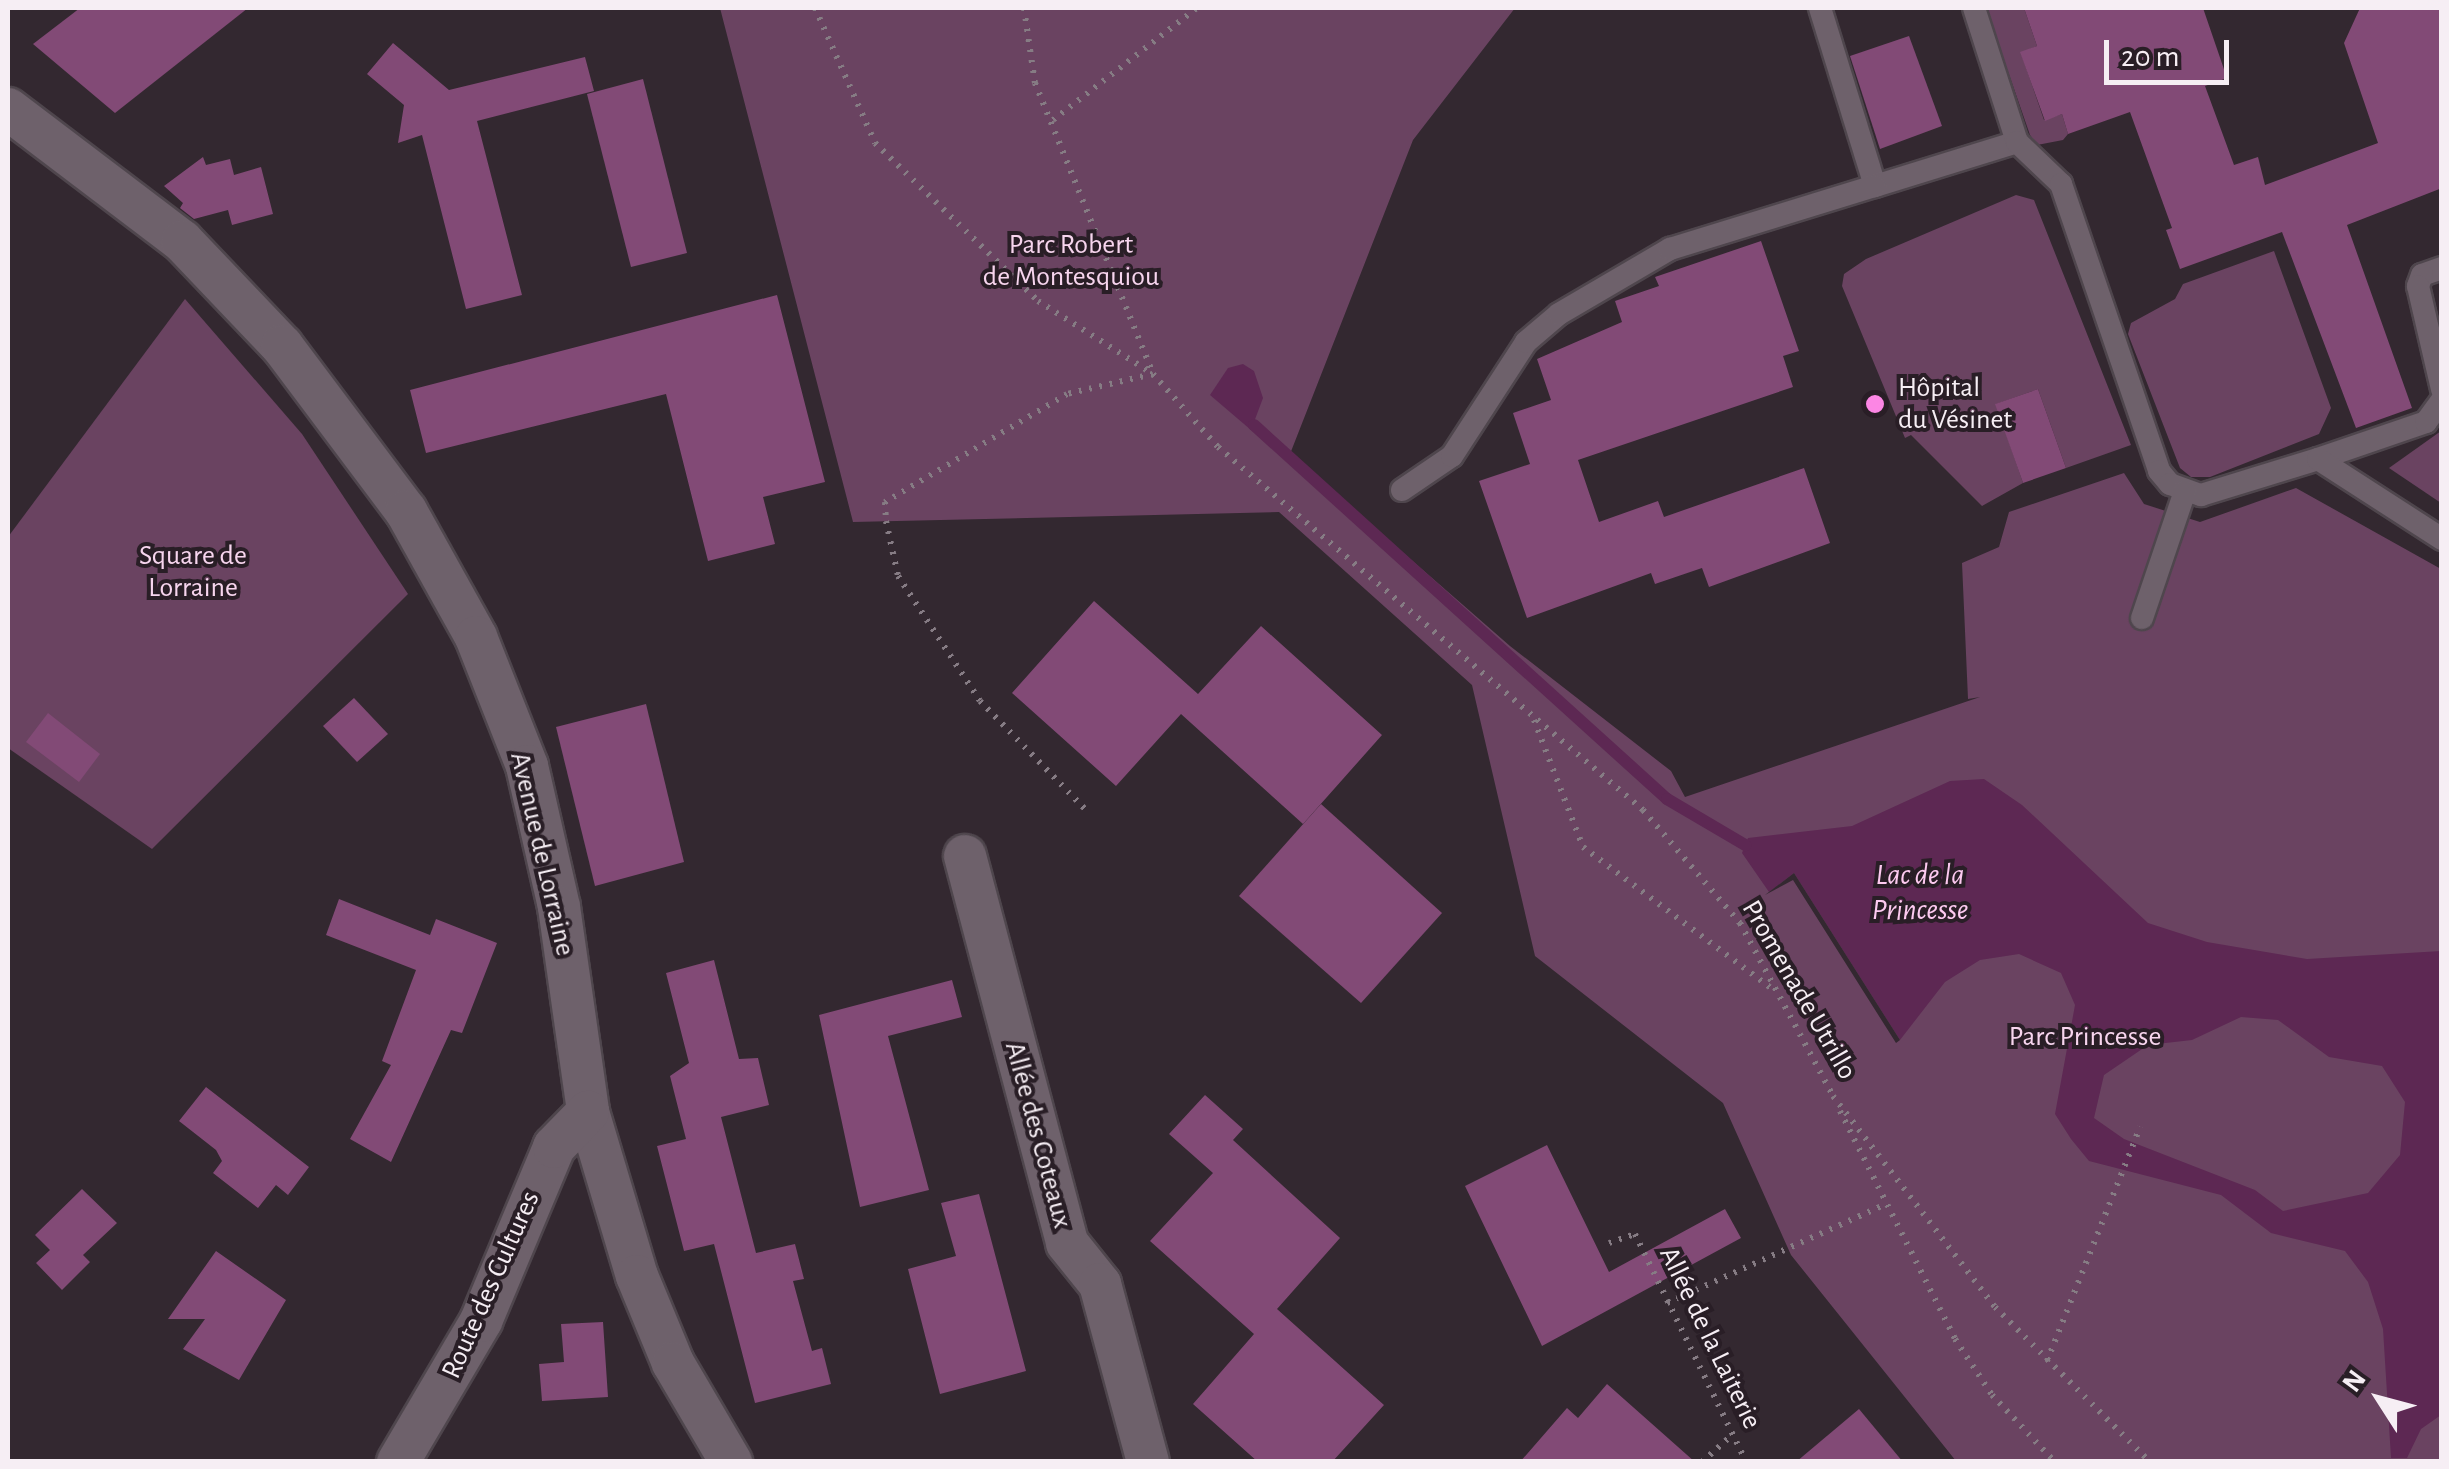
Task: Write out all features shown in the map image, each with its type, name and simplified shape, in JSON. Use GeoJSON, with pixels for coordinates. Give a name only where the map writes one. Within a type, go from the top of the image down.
{"type":"FeatureCollection","features":[{"type":"Feature","properties":{"kind":"street","name":"Avenue de Lorraine"},"geometry":{"type":"LineString","coordinates":[[8,109],[57,140],[182,241],[282,346],[406,511],[476,637],[527,766],[559,907],[588,1112],[652,1311],[673,1362],[731,1462]]}},
{"type":"Feature","properties":{"kind":"street","name":"Allée des Coteaux"},"geometry":{"type":"LineString","coordinates":[[965,856],[1068,1243],[1100,1284],[1148,1462]]}},
{"type":"Feature","properties":{"kind":"street","name":"Route des Cultures"},"geometry":{"type":"LineString","coordinates":[[398,1462],[481,1322],[554,1148],[588,1112]]}},
{"type":"Feature","properties":{"kind":"lane"},"geometry":{"type":"LineString","coordinates":[[1820,8],[1876,186]]}},
{"type":"Feature","properties":{"kind":"lane"},"geometry":{"type":"LineString","coordinates":[[1974,8],[2016,142],[2061,184],[2159,471],[2184,491],[2201,495],[2426,422],[2442,400]]}},
{"type":"Feature","properties":{"kind":"lane"},"geometry":{"type":"LineString","coordinates":[[1402,490],[1452,456],[1526,342],[1559,314],[1670,248],[2016,142]]}},
{"type":"Feature","properties":{"kind":"lane"},"geometry":{"type":"LineString","coordinates":[[2442,268],[2422,275],[2418,286],[2442,389]]}},
{"type":"Feature","properties":{"kind":"lane"},"geometry":{"type":"LineString","coordinates":[[2318,459],[2442,539]]}},
{"type":"Feature","properties":{"kind":"lane"},"geometry":{"type":"LineString","coordinates":[[2142,618],[2184,491]]}},
{"type":"Feature","properties":{"kind":"path"},"geometry":{"type":"LineString","coordinates":[[816,8],[875,142],[1038,301],[1152,374]]}},
{"type":"Feature","properties":{"kind":"path"},"geometry":{"type":"LineString","coordinates":[[1024,8],[1035,82],[1152,374]]}},
{"type":"Feature","properties":{"kind":"path"},"geometry":{"type":"LineString","coordinates":[[1053,120],[1197,8]]}},
{"type":"Feature","properties":{"kind":"path"},"geometry":{"type":"LineString","coordinates":[[1089,813],[980,701],[898,576],[885,502],[1067,394],[1152,374]]}},
{"type":"Feature","properties":{"kind":"path","name":"Promenade Utrillo"},"geometry":{"type":"LineString","coordinates":[[1152,374],[1218,447],[1282,496],[1643,810],[1740,923],[1833,1096],[1995,1307],[2150,1462]]}},
{"type":"Feature","properties":{"kind":"path"},"geometry":{"type":"LineString","coordinates":[[1534,719],[1583,847],[1777,993]]}},
{"type":"Feature","properties":{"kind":"path"},"geometry":{"type":"LineString","coordinates":[[1833,1096],[1884,1205],[1992,1395],[2054,1462]]}},
{"type":"Feature","properties":{"kind":"path"},"geometry":{"type":"LineString","coordinates":[[2047,1361],[2140,1127]]}},
{"type":"Feature","properties":{"kind":"path"},"geometry":{"type":"LineString","coordinates":[[1667,1302],[1884,1205]]}},
{"type":"Feature","properties":{"kind":"path","name":"Allée de la Laiterie"},"geometry":{"type":"LineString","coordinates":[[1609,1243],[1635,1234],[1746,1462]]}},
{"type":"Feature","properties":{"kind":"path"},"geometry":{"type":"LineString","coordinates":[[1702,1462],[1732,1435]]}},
{"type":"Feature","properties":{"kind":"green space","name":"Parc Princesse"},"geometry":{"type":"Polygon","coordinates":[[[720,8],[1515,8],[1413,140],[1290,454],[1510,646],[1671,771],[1685,797],[1980,697],[1968,699],[1962,563],[1999,547],[2009,512],[2124,473],[2144,504],[2200,522],[2296,488],[2441,569],[2441,1461],[1956,1461],[1791,1255],[1723,1103],[1535,956],[1472,685],[1279,512],[853,522],[720,8]]]}},
{"type":"Feature","properties":{"kind":"green space"},"geometry":{"type":"Polygon","coordinates":[[[1986,8],[2024,8],[2037,46],[2021,53],[2044,120],[2062,114],[2068,134],[2063,140],[2037,145],[2030,135],[1986,8]]]}},
{"type":"Feature","properties":{"kind":"green space"},"geometry":{"type":"Polygon","coordinates":[[[2016,195],[2034,200],[2131,445],[2066,468],[2038,389],[1996,404],[2023,483],[1982,506],[1911,435],[1905,438],[1842,286],[1844,274],[1866,259],[2016,195]]]}},
{"type":"Feature","properties":{"kind":"green space"},"geometry":{"type":"Polygon","coordinates":[[[2274,251],[2331,408],[2319,434],[2210,477],[2191,477],[2180,468],[2128,334],[2131,323],[2175,299],[2183,284],[2274,251]]]}},
{"type":"Feature","properties":{"kind":"green space","name":"Square de Lorraine"},"geometry":{"type":"Polygon","coordinates":[[[185,299],[302,434],[408,594],[152,849],[8,748],[8,537],[185,299]]]}},
{"type":"Feature","properties":{"kind":"green space"},"geometry":{"type":"Polygon","coordinates":[[[2441,431],[2441,503],[2389,468],[2441,431]]]}},
{"type":"Feature","properties":{"kind":"water"},"geometry":{"type":"Polygon","coordinates":[[[1243,364],[1254,371],[1263,398],[1251,430],[1210,395],[1228,368],[1243,364]]]}},
{"type":"Feature","properties":{"kind":"water","name":"Lac de la Princesse"},"geometry":{"type":"Polygon","coordinates":[[[1984,779],[2022,805],[2148,923],[2207,942],[2307,959],[2441,951],[2441,1415],[2421,1429],[2407,1458],[2391,1458],[2383,1329],[2368,1282],[2345,1251],[2271,1233],[2221,1195],[2089,1161],[2071,1139],[2055,1114],[2075,1005],[2061,973],[2019,954],[1980,960],[1945,982],[1900,1040],[1794,873],[1769,892],[1742,853],[1748,838],[1852,826],[1950,781],[1984,779]],[[2241,1017],[2192,1040],[2148,1045],[2104,1075],[2094,1118],[2124,1139],[2255,1190],[2283,1211],[2368,1193],[2400,1155],[2405,1102],[2382,1066],[2329,1057],[2278,1020],[2241,1017]]]}},
{"type":"Feature","properties":{"kind":"pier"},"geometry":{"type":"Polygon","coordinates":[[[1794,873],[1900,1040],[1896,1043],[1793,880],[1765,895],[1794,873]]]}},
{"type":"Feature","properties":{"kind":"building"},"geometry":{"type":"Polygon","coordinates":[[[80,8],[248,8],[115,113],[33,44],[80,8]]]}},
{"type":"Feature","properties":{"kind":"building"},"geometry":{"type":"Polygon","coordinates":[[[2024,8],[2203,8],[2227,78],[2205,86],[2234,165],[2258,157],[2265,185],[2378,143],[2344,43],[2360,8],[2442,8],[2442,188],[2347,225],[2412,408],[2356,428],[2282,232],[2180,269],[2166,230],[2172,228],[2130,112],[2068,134],[2062,114],[2045,121],[2020,52],[2037,46],[2024,8]]]}},
{"type":"Feature","properties":{"kind":"building"},"geometry":{"type":"Polygon","coordinates":[[[1909,36],[1942,126],[1880,149],[1850,56],[1909,36]]]}},
{"type":"Feature","properties":{"kind":"building"},"geometry":{"type":"Polygon","coordinates":[[[393,43],[449,90],[585,57],[594,91],[477,121],[522,295],[466,309],[422,135],[398,143],[404,105],[367,74],[393,43]]]}},
{"type":"Feature","properties":{"kind":"building"},"geometry":{"type":"Polygon","coordinates":[[[643,79],[687,253],[631,267],[587,94],[643,79]]]}},
{"type":"Feature","properties":{"kind":"building"},"geometry":{"type":"Polygon","coordinates":[[[203,157],[206,165],[230,159],[234,175],[261,167],[273,214],[232,225],[228,210],[194,219],[180,208],[183,203],[164,186],[203,157]]]}},
{"type":"Feature","properties":{"kind":"building"},"geometry":{"type":"Polygon","coordinates":[[[1761,241],[1799,351],[1783,356],[1793,387],[1578,460],[1599,522],[1658,501],[1664,517],[1804,468],[1830,543],[1709,587],[1702,568],[1655,584],[1651,573],[1527,618],[1479,481],[1530,464],[1513,413],[1551,400],[1537,359],[1622,322],[1615,301],[1659,286],[1655,277],[1761,241]]]}},
{"type":"Feature","properties":{"kind":"building"},"geometry":{"type":"Polygon","coordinates":[[[777,295],[825,482],[763,497],[775,544],[708,561],[666,394],[426,453],[410,390],[777,295]]]}},
{"type":"Feature","properties":{"kind":"building"},"geometry":{"type":"Polygon","coordinates":[[[2038,389],[2066,468],[2023,483],[1995,404],[2038,389]]]}},
{"type":"Feature","properties":{"kind":"building"},"geometry":{"type":"Polygon","coordinates":[[[1094,601],[1198,694],[1261,626],[1382,735],[1303,824],[1181,714],[1116,786],[1012,693],[1094,601]]]}},
{"type":"Feature","properties":{"kind":"building"},"geometry":{"type":"Polygon","coordinates":[[[354,698],[388,734],[357,762],[323,726],[354,698]]]}},
{"type":"Feature","properties":{"kind":"building"},"geometry":{"type":"Polygon","coordinates":[[[646,704],[684,862],[595,886],[556,727],[646,704]]]}},
{"type":"Feature","properties":{"kind":"building"},"geometry":{"type":"Polygon","coordinates":[[[48,713],[100,754],[79,782],[26,742],[48,713]]]}},
{"type":"Feature","properties":{"kind":"building"},"geometry":{"type":"Polygon","coordinates":[[[1321,804],[1442,913],[1361,1003],[1239,896],[1321,804]]]}},
{"type":"Feature","properties":{"kind":"building"},"geometry":{"type":"Polygon","coordinates":[[[339,899],[430,935],[436,919],[497,943],[462,1033],[451,1030],[391,1162],[350,1139],[391,1065],[382,1061],[416,970],[326,935],[339,899]]]}},
{"type":"Feature","properties":{"kind":"building"},"geometry":{"type":"Polygon","coordinates":[[[714,960],[739,1059],[758,1058],[769,1105],[721,1117],[756,1253],[795,1244],[804,1279],[793,1281],[812,1351],[822,1348],[831,1384],[755,1403],[714,1244],[684,1251],[657,1146],[686,1139],[670,1076],[689,1063],[666,973],[714,960]]]}},
{"type":"Feature","properties":{"kind":"building"},"geometry":{"type":"Polygon","coordinates":[[[952,980],[962,1017],[888,1036],[929,1190],[860,1207],[819,1015],[952,980]]]}},
{"type":"Feature","properties":{"kind":"building"},"geometry":{"type":"Polygon","coordinates":[[[206,1087],[309,1167],[288,1195],[276,1185],[258,1208],[213,1173],[222,1161],[216,1150],[179,1121],[206,1087]]]}},
{"type":"Feature","properties":{"kind":"building"},"geometry":{"type":"Polygon","coordinates":[[[1205,1095],[1243,1129],[1233,1140],[1340,1238],[1277,1309],[1384,1405],[1332,1462],[1258,1462],[1193,1404],[1254,1334],[1150,1241],[1213,1173],[1169,1134],[1205,1095]]]}},
{"type":"Feature","properties":{"kind":"building"},"geometry":{"type":"Polygon","coordinates":[[[1547,1145],[1609,1272],[1725,1209],[1741,1238],[1542,1346],[1465,1186],[1547,1145]]]}},
{"type":"Feature","properties":{"kind":"building"},"geometry":{"type":"Polygon","coordinates":[[[82,1189],[117,1223],[83,1255],[90,1262],[62,1290],[36,1263],[50,1250],[35,1235],[82,1189]]]}},
{"type":"Feature","properties":{"kind":"building"},"geometry":{"type":"Polygon","coordinates":[[[979,1194],[1026,1371],[940,1394],[908,1269],[956,1256],[941,1203],[979,1194]]]}},
{"type":"Feature","properties":{"kind":"building"},"geometry":{"type":"Polygon","coordinates":[[[216,1251],[286,1300],[239,1380],[183,1349],[205,1319],[168,1319],[216,1251]]]}},
{"type":"Feature","properties":{"kind":"building"},"geometry":{"type":"Polygon","coordinates":[[[603,1322],[608,1397],[542,1401],[539,1364],[564,1362],[561,1324],[603,1322]]]}},
{"type":"Feature","properties":{"kind":"building"},"geometry":{"type":"Polygon","coordinates":[[[1607,1384],[1695,1462],[1520,1462],[1567,1408],[1578,1418],[1607,1384]]]}},
{"type":"Feature","properties":{"kind":"building"},"geometry":{"type":"Polygon","coordinates":[[[1859,1409],[1903,1462],[1796,1462],[1859,1409]]]}},
{"type":"Feature","properties":{"kind":"waterway"},"geometry":{"type":"LineString","coordinates":[[1254,425],[1667,799],[1745,845]]}},
{"type":"Feature","properties":{"kind":"place","name":"Hôpital du Vésinet"},"geometry":{"type":"Point","coordinates":[1875,404]}},
{"type":"Feature","properties":{"kind":"park label","name":"Parc Robert de Montesquiou"},"geometry":{"type":"Point","coordinates":[1071,261]}}]}
